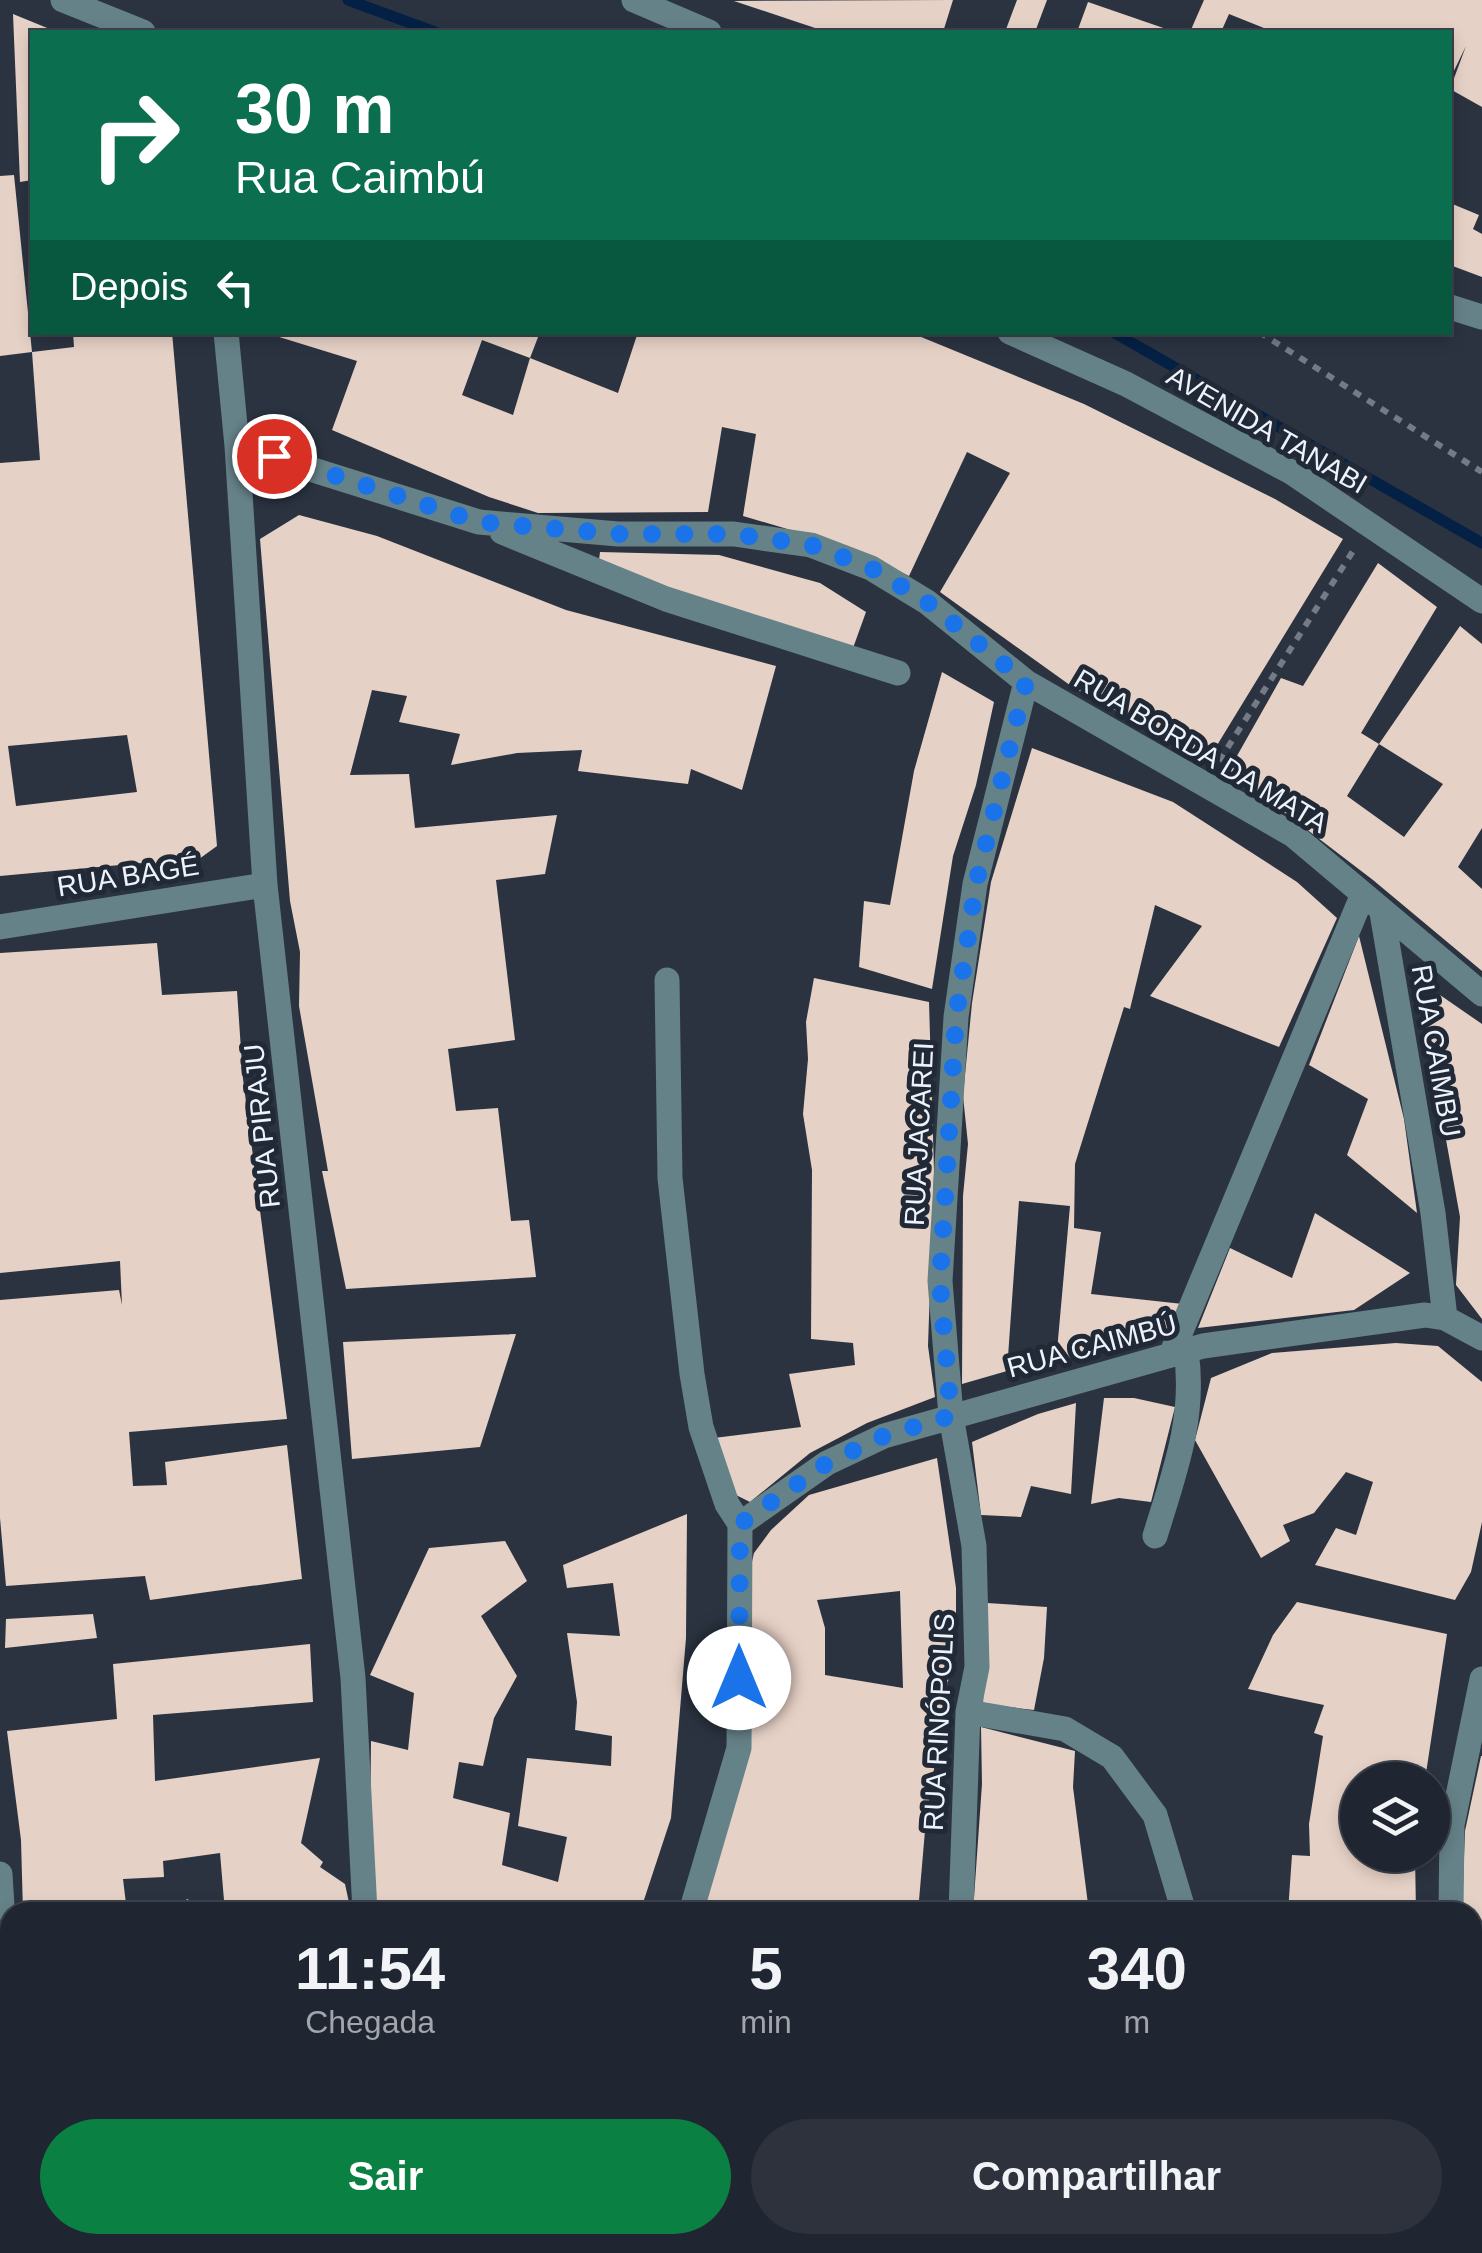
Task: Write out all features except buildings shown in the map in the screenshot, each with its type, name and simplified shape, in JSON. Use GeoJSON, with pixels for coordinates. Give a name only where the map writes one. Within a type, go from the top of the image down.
{"type":"FeatureCollection","features":[{"type":"Feature","properties":{"kind":"street"},"geometry":{"type":"LineString","coordinates":[[63,0],[139,30]]}},
{"type":"Feature","properties":{"kind":"street"},"geometry":{"type":"LineString","coordinates":[[634,0],[704,30]]}},
{"type":"Feature","properties":{"kind":"street"},"geometry":{"type":"LineString","coordinates":[[1452,308],[1482,317]]}},
{"type":"Feature","properties":{"kind":"street","name":"RUA PIRAJU"},"geometry":{"type":"LineString","coordinates":[[226,335],[238,446],[265,884],[353,1678],[364,1902]]}},
{"type":"Feature","properties":{"kind":"street","name":"AVENIDA TANABI"},"geometry":{"type":"LineString","coordinates":[[1017,335],[1126,384],[1291,472],[1482,601]]}},
{"type":"Feature","properties":{"kind":"street","name":"RUA BORDA DA MATA"},"geometry":{"type":"LineString","coordinates":[[238,446],[479,522],[618,534],[734,534],[811,545],[871,568],[927,602],[1026,682],[1294,835],[1382,914],[1482,994]]}},
{"type":"Feature","properties":{"kind":"street"},"geometry":{"type":"LineString","coordinates":[[479,522],[666,599],[898,673]]}},
{"type":"Feature","properties":{"kind":"street","name":"RUA JACAREI"},"geometry":{"type":"LineString","coordinates":[[951,1416],[940,1282],[956,1017],[976,884],[1026,682]]}},
{"type":"Feature","properties":{"kind":"street","name":"RUA BAGÉ"},"geometry":{"type":"LineString","coordinates":[[0,927],[265,884]]}},
{"type":"Feature","properties":{"kind":"street"},"geometry":{"type":"LineString","coordinates":[[1156,1536],[1186,1433],[1192,1387],[1178,1353],[1364,894]]}},
{"type":"Feature","properties":{"kind":"street","name":"RUA CAIMBU"},"geometry":{"type":"LineString","coordinates":[[1382,914],[1432,1213],[1445,1318]]}},
{"type":"Feature","properties":{"kind":"street"},"geometry":{"type":"LineString","coordinates":[[667,980],[670,1178],[692,1374],[701,1427],[728,1504],[740,1524],[739,1748],[694,1902]]}},
{"type":"Feature","properties":{"kind":"street","name":"RUA CAIMBÚ"},"geometry":{"type":"LineString","coordinates":[[740,1524],[827,1463],[884,1436],[1178,1353],[1388,1318],[1445,1318],[1482,1338]]}},
{"type":"Feature","properties":{"kind":"street","name":"RUA RINÓPOLIS"},"geometry":{"type":"LineString","coordinates":[[951,1416],[974,1546],[977,1667],[968,1712],[961,1902]]}},
{"type":"Feature","properties":{"kind":"street"},"geometry":{"type":"LineString","coordinates":[[1451,1902],[1452,1824],[1482,1680]]}},
{"type":"Feature","properties":{"kind":"street"},"geometry":{"type":"LineString","coordinates":[[968,1712],[1064,1729],[1112,1758],[1156,1814],[1181,1902]]}},
{"type":"Feature","properties":{"kind":"street"},"geometry":{"type":"LineString","coordinates":[[0,1874],[2,1902]]}},
{"type":"Feature","properties":{"kind":"path"},"geometry":{"type":"LineString","coordinates":[[1264,335],[1482,472]]}},
{"type":"Feature","properties":{"kind":"path"},"geometry":{"type":"LineString","coordinates":[[1205,783],[1356,547]]}},
{"type":"Feature","properties":{"kind":"waterway"},"geometry":{"type":"LineString","coordinates":[[348,0],[430,30]]}},
{"type":"Feature","properties":{"kind":"waterway"},"geometry":{"type":"LineString","coordinates":[[1118,335],[1482,543]]}},
{"type":"Feature","properties":{"kind":"route"},"geometry":{"type":"LineString","coordinates":[[274,456],[479,522],[618,534],[734,534],[811,545],[871,568],[927,602],[1026,682],[976,884],[956,1017],[940,1282],[951,1416],[884,1436],[827,1463],[740,1524],[739,1678]]}}]}
